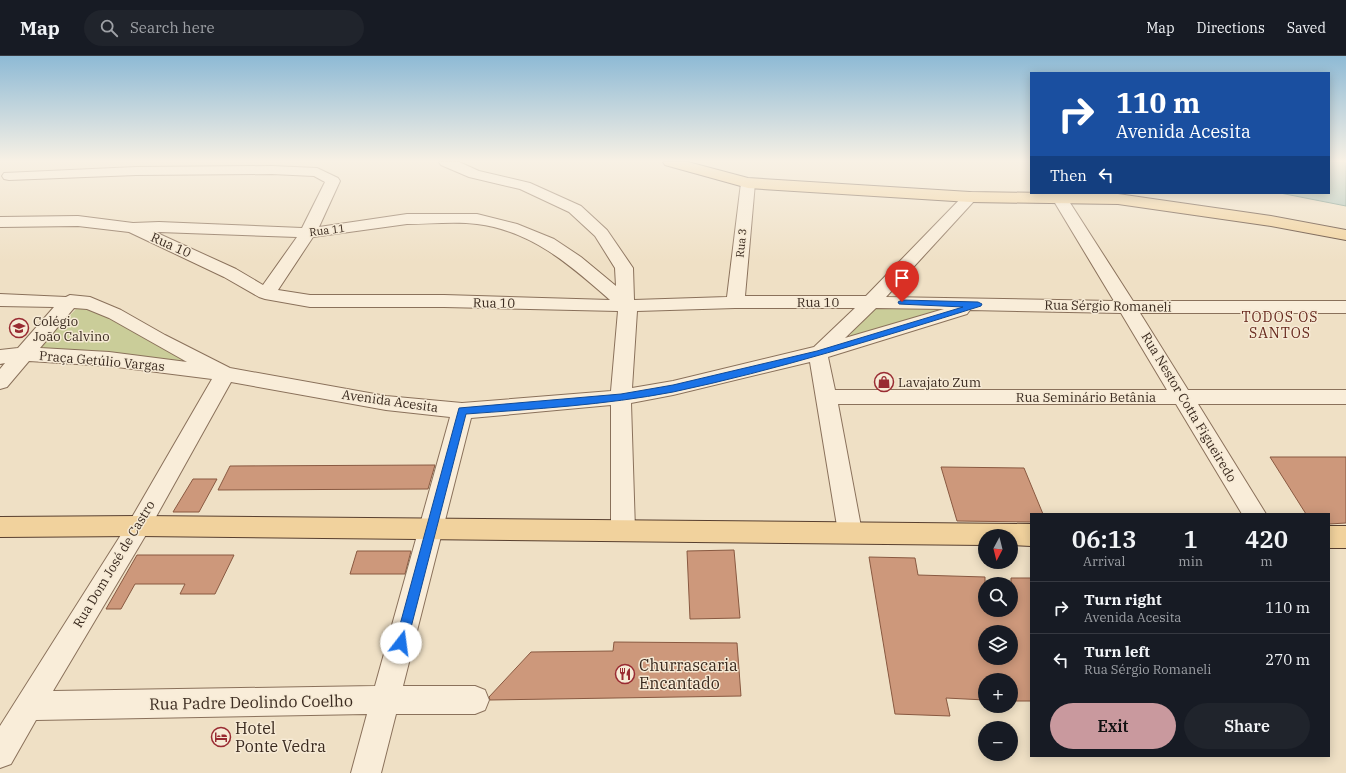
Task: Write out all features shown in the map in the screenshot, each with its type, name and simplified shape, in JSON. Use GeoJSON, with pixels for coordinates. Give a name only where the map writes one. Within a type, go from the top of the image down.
{"type":"FeatureCollection","features":[{"type":"Feature","properties":{"kind":"main road"},"geometry":{"type":"LineString","coordinates":[[946,195],[1118,199],[1271,221],[1346,236]]}},
{"type":"Feature","properties":{"kind":"main road"},"geometry":{"type":"LineString","coordinates":[[0,528],[139,526],[1030,535]]}},
{"type":"Feature","properties":{"kind":"main road"},"geometry":{"type":"LineString","coordinates":[[1330,537],[1346,537]]}},
{"type":"Feature","properties":{"kind":"street"},"geometry":{"type":"LineString","coordinates":[[265,293],[273,285],[308,234],[326,195]]}},
{"type":"Feature","properties":{"kind":"street"},"geometry":{"type":"LineString","coordinates":[[546,195],[575,209],[601,233],[624,268],[627,305],[621,397],[623,530]]}},
{"type":"Feature","properties":{"kind":"street","name":"Rua 3"},"geometry":{"type":"LineString","coordinates":[[735,302],[747,195]]}},
{"type":"Feature","properties":{"kind":"street"},"geometry":{"type":"LineString","coordinates":[[850,532],[818,353],[871,302],[970,197]]}},
{"type":"Feature","properties":{"kind":"street","name":"Rua Nestor Cotta Figueiredo"},"geometry":{"type":"LineString","coordinates":[[1060,198],[1253,513]]}},
{"type":"Feature","properties":{"kind":"street","name":"Rua 11"},"geometry":{"type":"LineString","coordinates":[[0,222],[78,221],[133,228],[159,227],[308,234],[407,219],[477,220],[511,226],[548,242],[575,261],[627,305]]}},
{"type":"Feature","properties":{"kind":"street","name":"Rua 10"},"geometry":{"type":"LineString","coordinates":[[133,228],[230,273],[265,293],[310,301],[444,301],[627,305],[735,302],[871,302]]}},
{"type":"Feature","properties":{"kind":"street","name":"Avenida Acesita"},"geometry":{"type":"LineString","coordinates":[[0,300],[70,301],[90,303],[115,314],[158,339],[225,374],[386,403],[462,411],[621,397],[673,388],[818,353],[978,304]]}},
{"type":"Feature","properties":{"kind":"street","name":"Praça Getúlio Vargas"},"geometry":{"type":"LineString","coordinates":[[24,354],[70,301]]}},
{"type":"Feature","properties":{"kind":"street","name":"Rua Sérgio Romaneli"},"geometry":{"type":"LineString","coordinates":[[871,302],[1128,307],[1346,307]]}},
{"type":"Feature","properties":{"kind":"street"},"geometry":{"type":"LineString","coordinates":[[0,357],[24,354]]}},
{"type":"Feature","properties":{"kind":"street"},"geometry":{"type":"LineString","coordinates":[[0,382],[24,354]]}},
{"type":"Feature","properties":{"kind":"street","name":"Praça Getúlio Vargas"},"geometry":{"type":"LineString","coordinates":[[24,354],[109,359],[225,374]]}},
{"type":"Feature","properties":{"kind":"street","name":"Rua Dom José de Castro"},"geometry":{"type":"LineString","coordinates":[[0,753],[139,526],[225,374]]}},
{"type":"Feature","properties":{"kind":"street","name":"Rua Seminário Betânia"},"geometry":{"type":"LineString","coordinates":[[826,397],[1346,397]]}},
{"type":"Feature","properties":{"kind":"street"},"geometry":{"type":"LineString","coordinates":[[366,773],[462,411]]}},
{"type":"Feature","properties":{"kind":"street","name":"Rua Padre Deolindo Coelho"},"geometry":{"type":"LineString","coordinates":[[28,706],[475,700]]}},
{"type":"Feature","properties":{"kind":"green space"},"geometry":{"type":"Polygon","coordinates":[[[879,304],[953,307],[848,338],[863,316],[879,304]]]}},
{"type":"Feature","properties":{"kind":"green space"},"geometry":{"type":"Polygon","coordinates":[[[78,307],[108,316],[186,361],[38,349],[78,307]]]}},
{"type":"Feature","properties":{"kind":"shaded area"},"geometry":{"type":"Polygon","coordinates":[[[1292,195],[1346,195],[1346,206],[1292,195]]]}},
{"type":"Feature","properties":{"kind":"building"},"geometry":{"type":"Polygon","coordinates":[[[1270,457],[1346,457],[1346,523],[1330,524],[1330,513],[1305,513],[1270,457]]]}},
{"type":"Feature","properties":{"kind":"building"},"geometry":{"type":"Polygon","coordinates":[[[435,465],[428,489],[218,490],[230,466],[435,465]]]}},
{"type":"Feature","properties":{"kind":"building"},"geometry":{"type":"Polygon","coordinates":[[[941,467],[1024,468],[1043,513],[1030,513],[1030,522],[957,521],[941,467]]]}},
{"type":"Feature","properties":{"kind":"building"},"geometry":{"type":"Polygon","coordinates":[[[193,479],[217,479],[199,512],[173,512],[193,479]]]}},
{"type":"Feature","properties":{"kind":"building"},"geometry":{"type":"Polygon","coordinates":[[[734,550],[740,618],[690,619],[687,551],[734,550]]]}},
{"type":"Feature","properties":{"kind":"building"},"geometry":{"type":"Polygon","coordinates":[[[357,551],[411,551],[405,574],[350,574],[357,551]]]}},
{"type":"Feature","properties":{"kind":"building"},"geometry":{"type":"Polygon","coordinates":[[[137,555],[234,555],[215,594],[180,594],[185,584],[135,584],[121,609],[106,609],[137,555]]]}},
{"type":"Feature","properties":{"kind":"building"},"geometry":{"type":"Polygon","coordinates":[[[869,557],[915,558],[918,575],[985,577],[978,577],[978,617],[1018,617],[1018,578],[1030,578],[1030,701],[1018,701],[1018,673],[978,673],[978,700],[946,698],[950,716],[895,714],[869,557]]]}},
{"type":"Feature","properties":{"kind":"building","name":"Churrascaria Encantado"},"geometry":{"type":"Polygon","coordinates":[[[614,642],[737,643],[741,696],[490,700],[489,697],[531,652],[613,651],[614,642]]]}},
{"type":"Feature","properties":{"kind":"place","name":"Colégio João Calvino"},"geometry":{"type":"Point","coordinates":[19,328]}},
{"type":"Feature","properties":{"kind":"place","name":"Lavajato Zum"},"geometry":{"type":"Point","coordinates":[884,382]}},
{"type":"Feature","properties":{"kind":"place","name":"Churrascaria Encantado"},"geometry":{"type":"Point","coordinates":[625,674]}},
{"type":"Feature","properties":{"kind":"place","name":"Hotel Ponte Vedra"},"geometry":{"type":"Point","coordinates":[221,737]}},
{"type":"Feature","properties":{"kind":"district","name":"TODOS OS SANTOS"},"geometry":{"type":"Point","coordinates":[1280,326]}},
{"type":"Feature","properties":{"kind":"route"},"geometry":{"type":"LineString","coordinates":[[401,643],[462,411],[621,397],[673,388],[818,353],[978,304],[902,302]]}}]}
